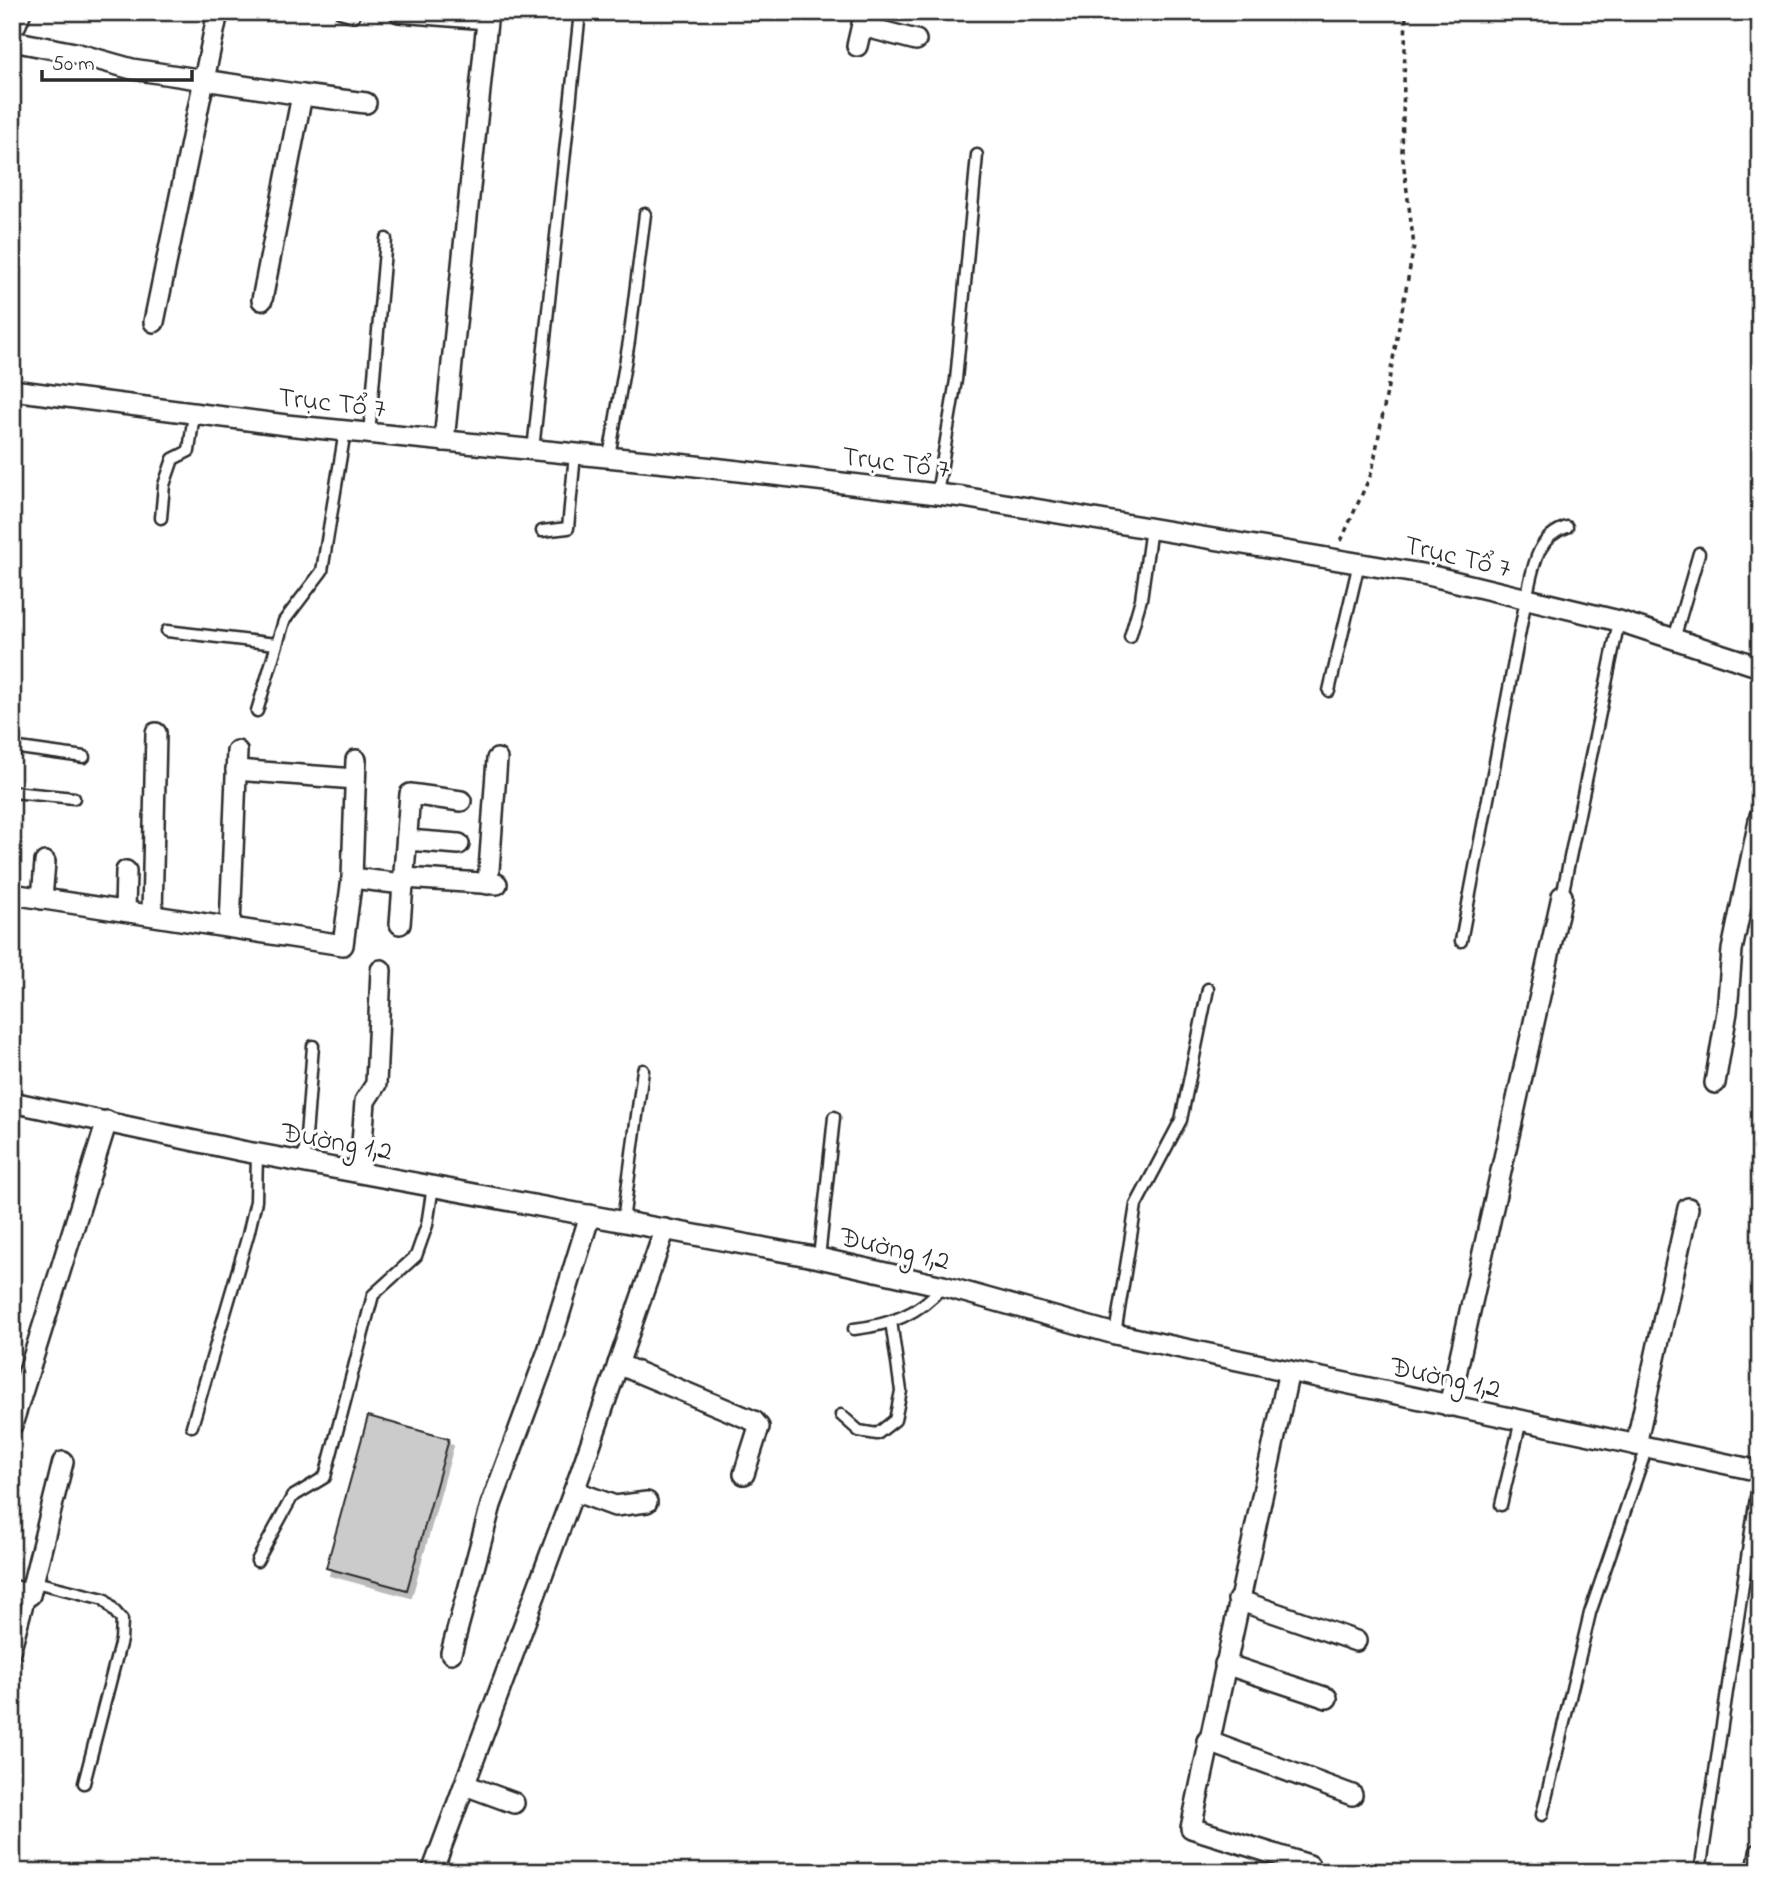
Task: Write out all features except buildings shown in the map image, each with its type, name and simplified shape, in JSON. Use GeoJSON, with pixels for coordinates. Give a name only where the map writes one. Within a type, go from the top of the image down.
{"type":"FeatureCollection","features":[{"type":"Feature","properties":{"kind":"street"},"geometry":{"type":"LineString","coordinates":[[12,22],[16,12]]}},
{"type":"Feature","properties":{"kind":"street"},"geometry":{"type":"LineString","coordinates":[[154,322],[218,12]]}},
{"type":"Feature","properties":{"kind":"street"},"geometry":{"type":"LineString","coordinates":[[399,12],[487,16],[444,441]]}},
{"type":"Feature","properties":{"kind":"street"},"geometry":{"type":"LineString","coordinates":[[861,28],[916,40]]}},
{"type":"Feature","properties":{"kind":"street"},"geometry":{"type":"LineString","coordinates":[[12,41],[75,53],[132,69],[366,103]]}},
{"type":"Feature","properties":{"kind":"street"},"geometry":{"type":"LineString","coordinates":[[262,300],[302,95]]}},
{"type":"Feature","properties":{"kind":"street","name":"Trục Tổ 7"},"geometry":{"type":"LineString","coordinates":[[12,390],[369,434],[609,457],[937,494],[1152,528],[1428,575],[1619,621],[1760,667]]}},
{"type":"Feature","properties":{"kind":"street"},"geometry":{"type":"LineString","coordinates":[[152,915],[156,733]]}},
{"type":"Feature","properties":{"kind":"street"},"geometry":{"type":"LineString","coordinates":[[352,878],[493,884],[497,759]]}},
{"type":"Feature","properties":{"kind":"street"},"geometry":{"type":"LineString","coordinates":[[12,894],[343,945],[352,878],[356,770],[237,760],[230,927]]}},
{"type":"Feature","properties":{"kind":"street"},"geometry":{"type":"LineString","coordinates":[[400,924],[410,794],[461,801]]}},
{"type":"Feature","properties":{"kind":"street"},"geometry":{"type":"LineString","coordinates":[[1715,1083],[1727,1012],[1732,950],[1760,816]]}},
{"type":"Feature","properties":{"kind":"street"},"geometry":{"type":"LineString","coordinates":[[407,840],[459,844]]}},
{"type":"Feature","properties":{"kind":"street"},"geometry":{"type":"LineString","coordinates":[[42,899],[45,862]]}},
{"type":"Feature","properties":{"kind":"street"},"geometry":{"type":"LineString","coordinates":[[125,911],[127,871]]}},
{"type":"Feature","properties":{"kind":"street"},"geometry":{"type":"LineString","coordinates":[[1449,1405],[1562,896]]}},
{"type":"Feature","properties":{"kind":"street"},"geometry":{"type":"LineString","coordinates":[[360,1172],[365,1101],[376,1084],[381,970]]}},
{"type":"Feature","properties":{"kind":"street","name":"Đường 1,2"},"geometry":{"type":"LineString","coordinates":[[12,1102],[257,1153],[819,1258],[943,1286],[1115,1334],[1760,1471]]}},
{"type":"Feature","properties":{"kind":"street"},"geometry":{"type":"LineString","coordinates":[[12,1425],[107,1121]]}},
{"type":"Feature","properties":{"kind":"street"},"geometry":{"type":"LineString","coordinates":[[1642,1446],[1688,1208]]}},
{"type":"Feature","properties":{"kind":"street"},"geometry":{"type":"LineString","coordinates":[[451,1653],[491,1504],[548,1351],[590,1215]]}},
{"type":"Feature","properties":{"kind":"street"},"geometry":{"type":"LineString","coordinates":[[432,1872],[574,1491],[665,1229]]}},
{"type":"Feature","properties":{"kind":"street"},"geometry":{"type":"LineString","coordinates":[[618,1364],[754,1421],[759,1427],[744,1474]]}},
{"type":"Feature","properties":{"kind":"street"},"geometry":{"type":"LineString","coordinates":[[1289,1371],[1207,1741],[1191,1828],[1309,1865]]}},
{"type":"Feature","properties":{"kind":"street"},"geometry":{"type":"LineString","coordinates":[[26,1589],[63,1462]]}},
{"type":"Feature","properties":{"kind":"street"},"geometry":{"type":"LineString","coordinates":[[574,1491],[615,1506],[647,1502]]}},
{"type":"Feature","properties":{"kind":"street"},"geometry":{"type":"LineString","coordinates":[[1238,1600],[1356,1641]]}},
{"type":"Feature","properties":{"kind":"street"},"geometry":{"type":"LineString","coordinates":[[1225,1664],[1327,1698]]}},
{"type":"Feature","properties":{"kind":"street"},"geometry":{"type":"LineString","coordinates":[[1207,1741],[1352,1795]]}},
{"type":"Feature","properties":{"kind":"street"},"geometry":{"type":"LineString","coordinates":[[465,1785],[514,1803]]}},
{"type":"Feature","properties":{"kind":"street"},"geometry":{"type":"LineString","coordinates":[[1758,1872],[1760,1853]]}},
{"type":"Feature","properties":{"kind":"lane"},"geometry":{"type":"LineString","coordinates":[[340,12],[355,16]]}},
{"type":"Feature","properties":{"kind":"lane"},"geometry":{"type":"LineString","coordinates":[[533,450],[580,12]]}},
{"type":"Feature","properties":{"kind":"lane"},"geometry":{"type":"LineString","coordinates":[[937,494],[956,380],[977,155]]}},
{"type":"Feature","properties":{"kind":"lane"},"geometry":{"type":"LineString","coordinates":[[609,457],[629,341],[645,214]]}},
{"type":"Feature","properties":{"kind":"lane"},"geometry":{"type":"LineString","coordinates":[[369,434],[386,239]]}},
{"type":"Feature","properties":{"kind":"lane"},"geometry":{"type":"LineString","coordinates":[[161,518],[164,485],[173,459],[189,451],[194,413]]}},
{"type":"Feature","properties":{"kind":"lane"},"geometry":{"type":"LineString","coordinates":[[257,711],[284,621],[322,571],[345,431]]}},
{"type":"Feature","properties":{"kind":"lane"},"geometry":{"type":"LineString","coordinates":[[542,531],[568,528],[575,454]]}},
{"type":"Feature","properties":{"kind":"lane"},"geometry":{"type":"LineString","coordinates":[[1461,941],[1526,599],[1538,549],[1553,531],[1567,527]]}},
{"type":"Feature","properties":{"kind":"lane"},"geometry":{"type":"LineString","coordinates":[[1130,637],[1141,599],[1152,528]]}},
{"type":"Feature","properties":{"kind":"lane"},"geometry":{"type":"LineString","coordinates":[[1674,639],[1699,553]]}},
{"type":"Feature","properties":{"kind":"lane"},"geometry":{"type":"LineString","coordinates":[[1329,691],[1359,563]]}},
{"type":"Feature","properties":{"kind":"lane"},"geometry":{"type":"LineString","coordinates":[[1562,896],[1619,621]]}},
{"type":"Feature","properties":{"kind":"lane"},"geometry":{"type":"LineString","coordinates":[[167,631],[276,644]]}},
{"type":"Feature","properties":{"kind":"lane"},"geometry":{"type":"LineString","coordinates":[[12,747],[84,757]]}},
{"type":"Feature","properties":{"kind":"lane"},"geometry":{"type":"LineString","coordinates":[[12,792],[74,798]]}},
{"type":"Feature","properties":{"kind":"lane"},"geometry":{"type":"LineString","coordinates":[[1115,1334],[1136,1205],[1181,1120],[1208,989]]}},
{"type":"Feature","properties":{"kind":"lane"},"geometry":{"type":"LineString","coordinates":[[304,1162],[313,1046]]}},
{"type":"Feature","properties":{"kind":"lane"},"geometry":{"type":"LineString","coordinates":[[622,1221],[643,1070]]}},
{"type":"Feature","properties":{"kind":"lane"},"geometry":{"type":"LineString","coordinates":[[819,1258],[834,1117]]}},
{"type":"Feature","properties":{"kind":"lane"},"geometry":{"type":"LineString","coordinates":[[192,1426],[256,1201],[257,1153]]}},
{"type":"Feature","properties":{"kind":"lane"},"geometry":{"type":"LineString","coordinates":[[257,1561],[292,1497],[325,1477],[373,1295],[416,1256],[427,1225],[433,1186]]}},
{"type":"Feature","properties":{"kind":"lane"},"geometry":{"type":"LineString","coordinates":[[855,1329],[891,1321],[926,1306],[943,1286]]}},
{"type":"Feature","properties":{"kind":"lane"},"geometry":{"type":"LineString","coordinates":[[841,1415],[859,1432],[877,1434],[895,1420],[901,1391],[891,1321]]}},
{"type":"Feature","properties":{"kind":"lane"},"geometry":{"type":"LineString","coordinates":[[1501,1505],[1521,1420]]}},
{"type":"Feature","properties":{"kind":"lane"},"geometry":{"type":"LineString","coordinates":[[1542,1815],[1590,1613],[1642,1446]]}},
{"type":"Feature","properties":{"kind":"lane"},"geometry":{"type":"LineString","coordinates":[[1700,1872],[1760,1471]]}},
{"type":"Feature","properties":{"kind":"lane"},"geometry":{"type":"LineString","coordinates":[[12,1661],[26,1589],[104,1599],[122,1620],[121,1640],[85,1783]]}},
{"type":"Feature","properties":{"kind":"path"},"geometry":{"type":"LineString","coordinates":[[1332,559],[1362,500],[1372,472],[1414,246],[1402,152],[1406,12]]}}]}
